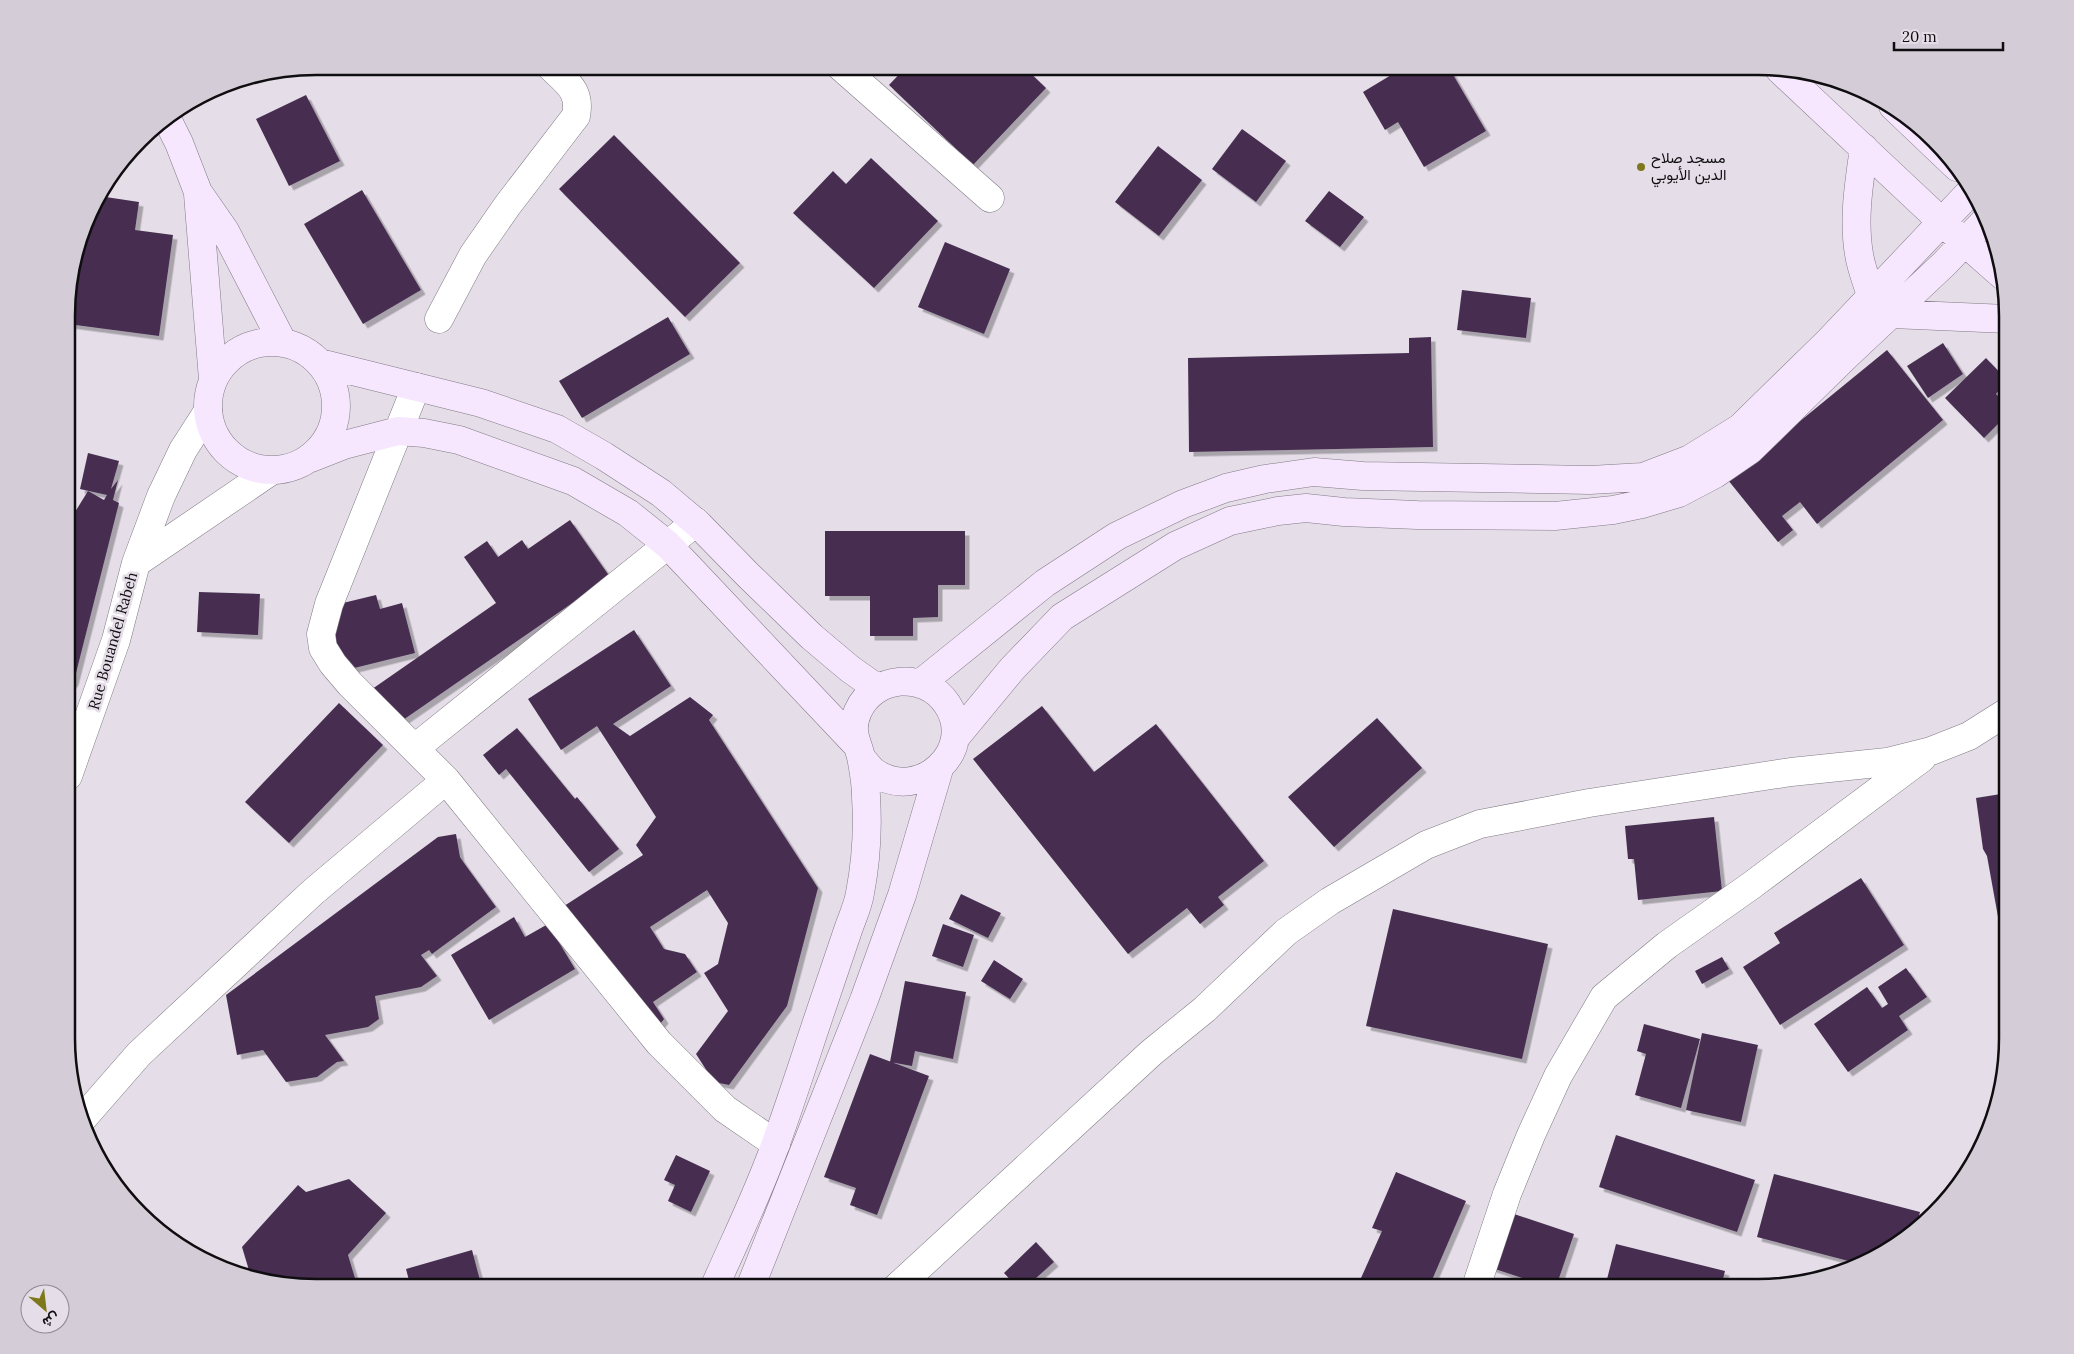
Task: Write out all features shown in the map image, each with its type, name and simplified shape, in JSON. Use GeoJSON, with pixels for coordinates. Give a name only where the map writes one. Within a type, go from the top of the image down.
{"type":"FeatureCollection","features":[{"type":"Feature","properties":{"kind":"main road"},"geometry":{"type":"LineString","coordinates":[[1787,77],[1994,268]]}},
{"type":"Feature","properties":{"kind":"main road"},"geometry":{"type":"LineString","coordinates":[[169,125],[179,143],[198,192],[225,231],[283,343]]}},
{"type":"Feature","properties":{"kind":"main road"},"geometry":{"type":"LineString","coordinates":[[1864,148],[1859,184],[1857,235],[1859,255],[1871,296]]}},
{"type":"Feature","properties":{"kind":"main road"},"geometry":{"type":"LineString","coordinates":[[198,192],[213,380],[208,400],[209,421],[217,441],[231,457],[250,467],[271,471],[292,468],[344,445],[398,431],[424,433],[459,440],[572,481],[628,513],[668,545],[858,751],[874,772],[890,779],[907,782],[924,778],[939,769],[950,755],[955,738],[954,721],[948,705],[936,692],[921,683],[906,680],[891,682],[877,688],[866,698],[858,711],[854,726],[858,751],[866,796],[867,826],[860,894],[776,1144],[718,1279]]}},
{"type":"Feature","properties":{"kind":"main road"},"geometry":{"type":"LineString","coordinates":[[955,738],[1012,669],[1062,617],[1175,546],[1230,521],[1278,511],[1306,508],[1344,512],[1417,515],[1555,516],[1613,510],[1642,504],[1670,496],[1715,474],[1750,450],[1892,314],[1956,234],[1969,199]]}},
{"type":"Feature","properties":{"kind":"main road"},"geometry":{"type":"LineString","coordinates":[[921,683],[1045,583],[1118,536],[1183,504],[1226,488],[1265,479],[1314,472],[1363,476],[1599,480],[1643,477],[1690,459],[1740,428],[1830,340],[1871,296],[1956,234],[1980,223]]}},
{"type":"Feature","properties":{"kind":"main road"},"geometry":{"type":"LineString","coordinates":[[1892,314],[1999,319]]}},
{"type":"Feature","properties":{"kind":"main road"},"geometry":{"type":"LineString","coordinates":[[213,380],[225,362],[242,349],[262,342],[283,343],[304,350],[320,363],[331,381],[336,401],[334,423],[326,442],[311,458]]}},
{"type":"Feature","properties":{"kind":"main road"},"geometry":{"type":"LineString","coordinates":[[320,363],[482,403],[557,429],[604,456],[661,493],[696,522],[812,637],[850,669],[877,688]]}},
{"type":"Feature","properties":{"kind":"main road"},"geometry":{"type":"LineString","coordinates":[[754,1279],[864,1000],[902,895],[939,769]]}},
{"type":"Feature","properties":{"kind":"street"},"geometry":{"type":"LineString","coordinates":[[439,320],[473,255],[507,206],[576,116],[578,103],[573,88],[559,75]]}},
{"type":"Feature","properties":{"kind":"street"},"geometry":{"type":"LineString","coordinates":[[858,75],[990,198]]}},
{"type":"Feature","properties":{"kind":"street"},"geometry":{"type":"LineString","coordinates":[[416,388],[329,604],[321,634],[323,648],[333,664],[350,684],[446,780],[659,1043],[725,1109],[776,1144]]}},
{"type":"Feature","properties":{"kind":"street","name":"Rue Bouandel Rabeh"},"geometry":{"type":"LineString","coordinates":[[75,758],[93,711],[116,640],[136,563],[161,496],[183,450],[208,412]]}},
{"type":"Feature","properties":{"kind":"street"},"geometry":{"type":"LineString","coordinates":[[136,563],[271,471]]}},
{"type":"Feature","properties":{"kind":"street"},"geometry":{"type":"LineString","coordinates":[[415,748],[696,522]]}},
{"type":"Feature","properties":{"kind":"street"},"geometry":{"type":"LineString","coordinates":[[906,1279],[1151,1053],[1205,1009],[1286,932],[1330,901],[1426,845],[1480,824],[1589,803],[1791,772],[1887,762],[1931,751],[1969,736],[1999,717]]}},
{"type":"Feature","properties":{"kind":"street"},"geometry":{"type":"LineString","coordinates":[[1485,1279],[1507,1194],[1531,1135],[1558,1076],[1604,997],[1667,945],[1752,885],[1931,751]]}},
{"type":"Feature","properties":{"kind":"street"},"geometry":{"type":"LineString","coordinates":[[87,1114],[139,1054],[313,892],[446,780]]}},
{"type":"Feature","properties":{"kind":"building"},"geometry":{"type":"Polygon","coordinates":[[[898,75],[1032,75],[1046,88],[973,165],[889,85],[898,75]]]}},
{"type":"Feature","properties":{"kind":"building"},"geometry":{"type":"Polygon","coordinates":[[[1391,75],[1453,75],[1486,131],[1424,167],[1398,122],[1385,130],[1363,92],[1391,75]]]}},
{"type":"Feature","properties":{"kind":"building"},"geometry":{"type":"Polygon","coordinates":[[[306,95],[340,161],[289,186],[256,119],[306,95]]]}},
{"type":"Feature","properties":{"kind":"building"},"geometry":{"type":"Polygon","coordinates":[[[1242,129],[1286,161],[1256,202],[1212,169],[1242,129]]]}},
{"type":"Feature","properties":{"kind":"building"},"geometry":{"type":"Polygon","coordinates":[[[614,135],[740,263],[685,317],[559,189],[614,135]]]}},
{"type":"Feature","properties":{"kind":"building"},"geometry":{"type":"Polygon","coordinates":[[[1158,146],[1202,180],[1159,236],[1115,202],[1158,146]]]}},
{"type":"Feature","properties":{"kind":"building"},"geometry":{"type":"Polygon","coordinates":[[[871,158],[938,221],[874,288],[793,213],[833,171],[846,184],[871,158]]]}},
{"type":"Feature","properties":{"kind":"building"},"geometry":{"type":"Polygon","coordinates":[[[362,190],[421,290],[363,324],[304,224],[362,190]]]}},
{"type":"Feature","properties":{"kind":"building"},"geometry":{"type":"Polygon","coordinates":[[[1329,191],[1364,217],[1340,247],[1305,221],[1329,191]]]}},
{"type":"Feature","properties":{"kind":"building"},"geometry":{"type":"Polygon","coordinates":[[[106,197],[139,202],[135,230],[173,235],[159,336],[75,325],[77,284],[83,253],[93,224],[106,197]]]}},
{"type":"Feature","properties":{"kind":"building"},"geometry":{"type":"Polygon","coordinates":[[[945,242],[1010,269],[984,334],[918,307],[945,242]]]}},
{"type":"Feature","properties":{"kind":"building"},"geometry":{"type":"Polygon","coordinates":[[[1462,290],[1531,298],[1526,338],[1457,330],[1462,290]]]}},
{"type":"Feature","properties":{"kind":"building"},"geometry":{"type":"Polygon","coordinates":[[[668,317],[690,354],[582,418],[559,381],[668,317]]]}},
{"type":"Feature","properties":{"kind":"building"},"geometry":{"type":"Polygon","coordinates":[[[1431,337],[1433,447],[1189,452],[1188,358],[1409,353],[1409,338],[1431,337]]]}},
{"type":"Feature","properties":{"kind":"building"},"geometry":{"type":"Polygon","coordinates":[[[1943,343],[1963,374],[1928,398],[1907,366],[1943,343]]]}},
{"type":"Feature","properties":{"kind":"building"},"geometry":{"type":"Polygon","coordinates":[[[1887,350],[1943,420],[1817,524],[1800,502],[1782,516],[1793,530],[1778,542],[1728,480],[1887,350]]]}},
{"type":"Feature","properties":{"kind":"building"},"geometry":{"type":"Polygon","coordinates":[[[1986,358],[1999,372],[1999,390],[1996,394],[1999,397],[1999,423],[1984,438],[1945,398],[1986,358]]]}},
{"type":"Feature","properties":{"kind":"building"},"geometry":{"type":"Polygon","coordinates":[[[88,453],[119,461],[111,489],[118,480],[113,500],[119,503],[75,677],[75,512],[88,491],[104,500],[107,495],[80,489],[88,453]]]}},
{"type":"Feature","properties":{"kind":"building"},"geometry":{"type":"Polygon","coordinates":[[[570,520],[610,577],[390,729],[365,694],[496,603],[464,557],[487,541],[498,557],[522,540],[528,549],[570,520]]]}},
{"type":"Feature","properties":{"kind":"building"},"geometry":{"type":"Polygon","coordinates":[[[825,531],[965,531],[965,585],[938,585],[938,617],[913,618],[913,636],[870,636],[870,596],[825,596],[825,531]]]}},
{"type":"Feature","properties":{"kind":"building"},"geometry":{"type":"Polygon","coordinates":[[[199,592],[260,594],[258,635],[197,632],[199,592]]]}},
{"type":"Feature","properties":{"kind":"building"},"geometry":{"type":"Polygon","coordinates":[[[376,595],[380,609],[402,603],[415,653],[334,673],[318,609],[376,595]]]}},
{"type":"Feature","properties":{"kind":"building"},"geometry":{"type":"Polygon","coordinates":[[[634,630],[671,686],[613,724],[630,736],[690,697],[713,715],[709,720],[818,888],[787,1006],[729,1085],[714,1082],[696,1054],[728,1011],[704,973],[718,964],[728,923],[707,890],[650,927],[664,949],[685,954],[697,972],[653,1002],[664,1019],[648,1040],[561,908],[643,855],[636,845],[656,817],[597,726],[561,750],[528,699],[634,630]]]}},
{"type":"Feature","properties":{"kind":"building"},"geometry":{"type":"Polygon","coordinates":[[[339,703],[383,745],[289,843],[245,802],[339,703]]]}},
{"type":"Feature","properties":{"kind":"building"},"geometry":{"type":"Polygon","coordinates":[[[1042,706],[1094,772],[1156,724],[1264,861],[1218,897],[1224,905],[1200,924],[1187,908],[1128,954],[973,759],[1042,706]]]}},
{"type":"Feature","properties":{"kind":"building"},"geometry":{"type":"Polygon","coordinates":[[[1377,718],[1422,768],[1334,847],[1288,797],[1377,718]]]}},
{"type":"Feature","properties":{"kind":"building"},"geometry":{"type":"Polygon","coordinates":[[[517,728],[619,849],[589,872],[506,769],[499,775],[483,755],[517,728]]]}},
{"type":"Feature","properties":{"kind":"building"},"geometry":{"type":"Polygon","coordinates":[[[1999,794],[1999,922],[1987,856],[1983,849],[1976,798],[1999,794]]]}},
{"type":"Feature","properties":{"kind":"building"},"geometry":{"type":"Polygon","coordinates":[[[1714,817],[1722,891],[1638,900],[1634,859],[1628,859],[1625,826],[1714,817]]]}},
{"type":"Feature","properties":{"kind":"building"},"geometry":{"type":"Polygon","coordinates":[[[456,834],[460,857],[496,907],[432,954],[429,950],[421,955],[437,976],[421,987],[375,996],[379,1019],[368,1027],[325,1035],[344,1061],[337,1062],[317,1077],[286,1082],[263,1050],[237,1055],[226,995],[438,837],[456,834]]]}},
{"type":"Feature","properties":{"kind":"building"},"geometry":{"type":"Polygon","coordinates":[[[1861,878],[1904,945],[1780,1025],[1743,967],[1780,943],[1774,933],[1861,878]]]}},
{"type":"Feature","properties":{"kind":"building"},"geometry":{"type":"Polygon","coordinates":[[[961,894],[1001,913],[988,938],[949,919],[961,894]]]}},
{"type":"Feature","properties":{"kind":"building"},"geometry":{"type":"Polygon","coordinates":[[[1393,909],[1548,944],[1522,1059],[1366,1026],[1393,909]]]}},
{"type":"Feature","properties":{"kind":"building"},"geometry":{"type":"Polygon","coordinates":[[[514,917],[525,937],[548,924],[575,969],[489,1020],[451,955],[514,917]]]}},
{"type":"Feature","properties":{"kind":"building"},"geometry":{"type":"Polygon","coordinates":[[[943,924],[974,935],[963,967],[932,956],[943,924]]]}},
{"type":"Feature","properties":{"kind":"building"},"geometry":{"type":"Polygon","coordinates":[[[1722,957],[1729,969],[1702,984],[1695,971],[1722,957]]]}},
{"type":"Feature","properties":{"kind":"building"},"geometry":{"type":"Polygon","coordinates":[[[994,960],[1023,979],[1010,999],[981,981],[994,960]]]}},
{"type":"Feature","properties":{"kind":"building"},"geometry":{"type":"Polygon","coordinates":[[[1906,968],[1927,997],[1899,1016],[1908,1030],[1848,1072],[1814,1024],[1867,987],[1882,1008],[1888,1004],[1878,987],[1906,968]]]}},
{"type":"Feature","properties":{"kind":"building"},"geometry":{"type":"Polygon","coordinates":[[[905,981],[966,992],[953,1059],[915,1051],[912,1066],[890,1062],[905,981]]]}},
{"type":"Feature","properties":{"kind":"building"},"geometry":{"type":"Polygon","coordinates":[[[1644,1024],[1700,1039],[1681,1108],[1635,1095],[1646,1054],[1637,1051],[1644,1024]]]}},
{"type":"Feature","properties":{"kind":"building"},"geometry":{"type":"Polygon","coordinates":[[[1702,1033],[1758,1045],[1741,1122],[1686,1110],[1702,1033]]]}},
{"type":"Feature","properties":{"kind":"building"},"geometry":{"type":"Polygon","coordinates":[[[870,1054],[929,1076],[877,1215],[850,1205],[856,1188],[824,1177],[870,1054]]]}},
{"type":"Feature","properties":{"kind":"building"},"geometry":{"type":"Polygon","coordinates":[[[1616,1135],[1755,1180],[1737,1232],[1599,1187],[1616,1135]]]}},
{"type":"Feature","properties":{"kind":"building"},"geometry":{"type":"Polygon","coordinates":[[[676,1155],[710,1171],[691,1212],[668,1201],[675,1185],[664,1180],[676,1155]]]}},
{"type":"Feature","properties":{"kind":"building"},"geometry":{"type":"Polygon","coordinates":[[[1396,1172],[1466,1201],[1432,1279],[1361,1279],[1382,1231],[1372,1228],[1396,1172]]]}},
{"type":"Feature","properties":{"kind":"building"},"geometry":{"type":"Polygon","coordinates":[[[1774,1174],[1920,1212],[1919,1217],[1905,1229],[1879,1247],[1849,1261],[1757,1237],[1774,1174]]]}},
{"type":"Feature","properties":{"kind":"building"},"geometry":{"type":"Polygon","coordinates":[[[349,1179],[386,1213],[348,1255],[355,1279],[284,1277],[249,1270],[242,1247],[298,1185],[306,1192],[349,1179]]]}},
{"type":"Feature","properties":{"kind":"building"},"geometry":{"type":"Polygon","coordinates":[[[1499,1209],[1574,1234],[1559,1279],[1525,1279],[1480,1264],[1499,1209]]]}},
{"type":"Feature","properties":{"kind":"building"},"geometry":{"type":"Polygon","coordinates":[[[1036,1242],[1054,1262],[1035,1279],[1010,1279],[1004,1273],[1036,1242]]]}},
{"type":"Feature","properties":{"kind":"building"},"geometry":{"type":"Polygon","coordinates":[[[1616,1244],[1725,1271],[1723,1279],[1607,1279],[1616,1244]]]}},
{"type":"Feature","properties":{"kind":"building"},"geometry":{"type":"Polygon","coordinates":[[[472,1250],[480,1279],[409,1279],[406,1269],[472,1250]]]}},
{"type":"Feature","properties":{"kind":"place","name":"مسجد صلاح الدين الأيوبي"},"geometry":{"type":"Point","coordinates":[1641,167]}}]}
